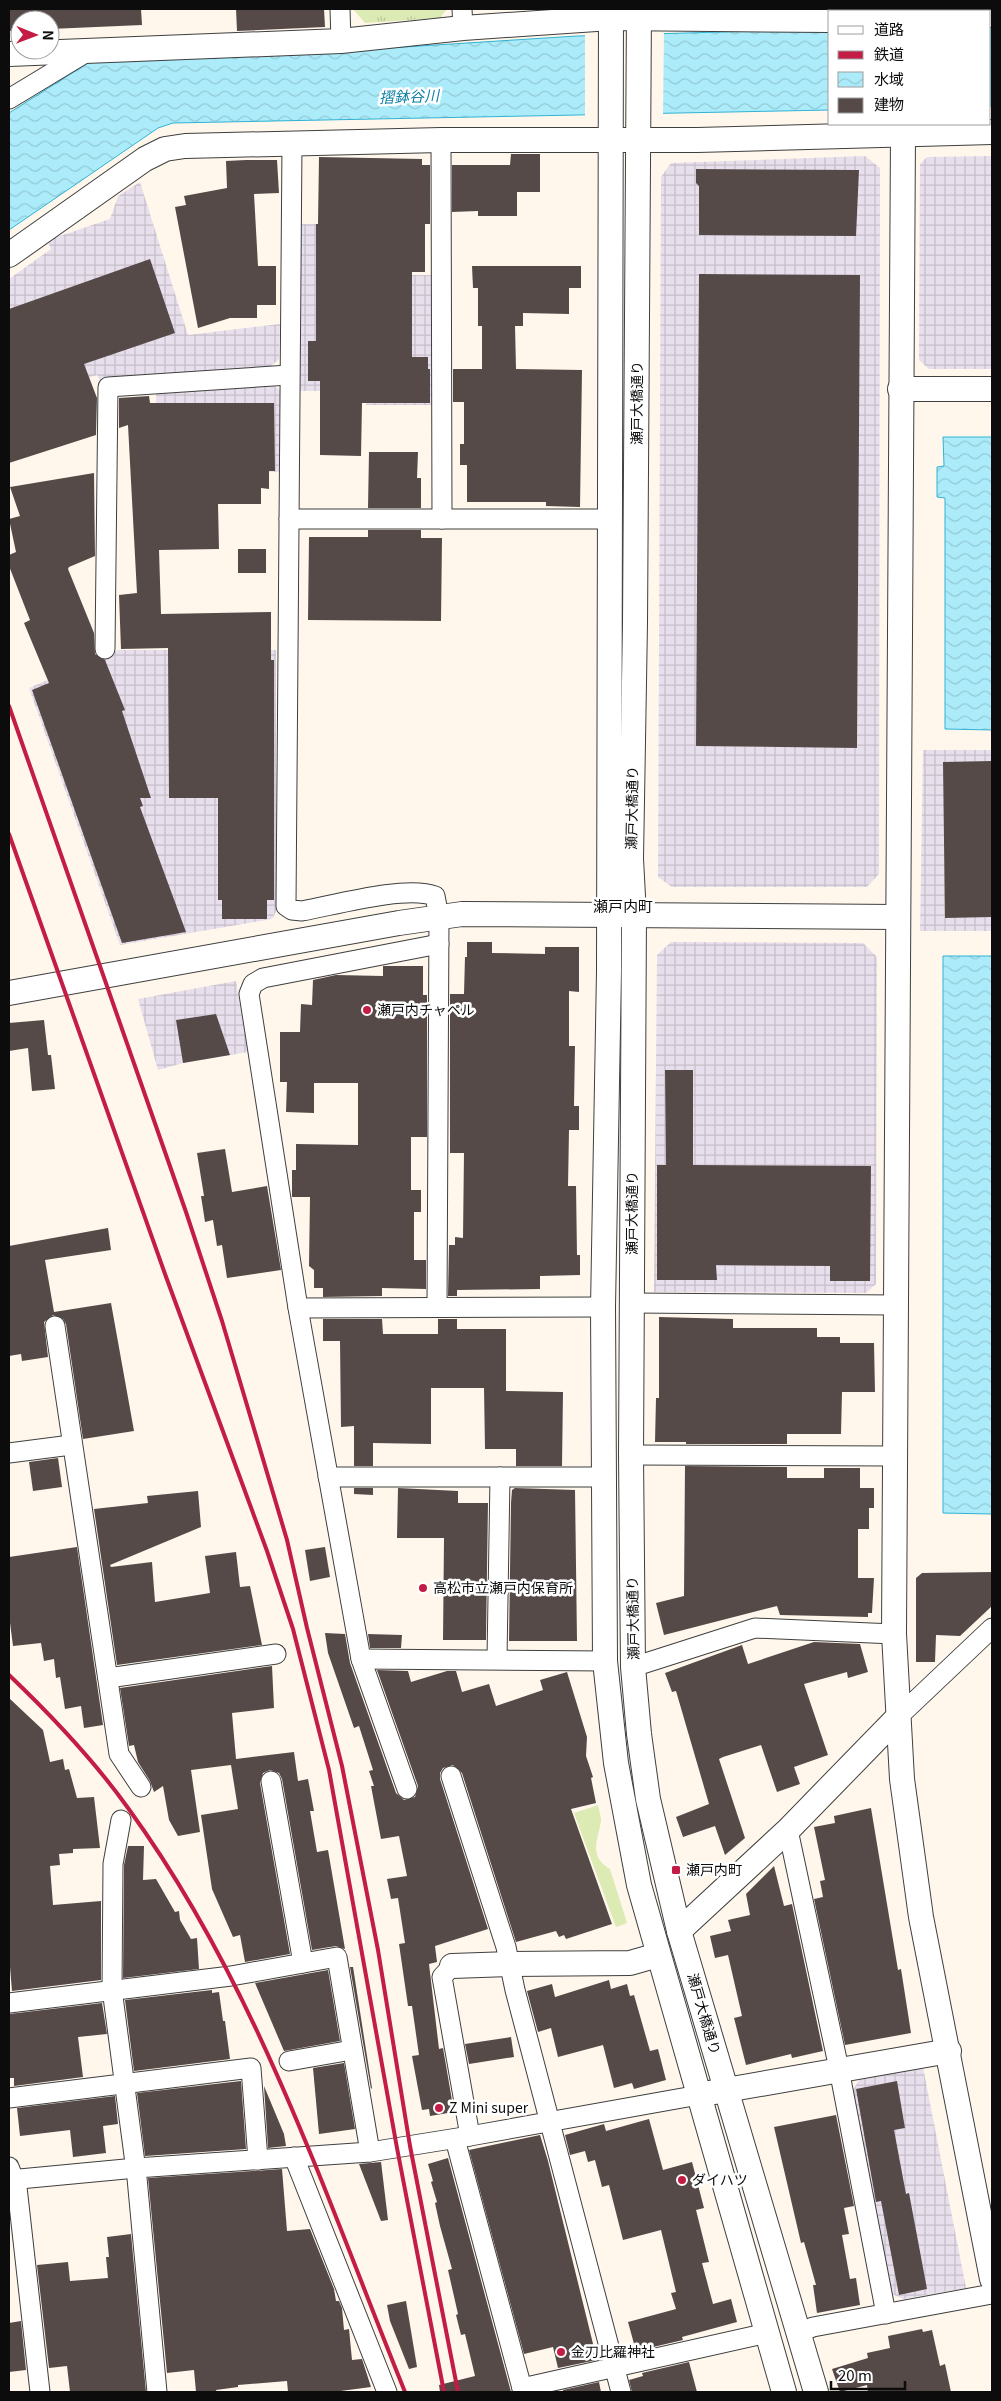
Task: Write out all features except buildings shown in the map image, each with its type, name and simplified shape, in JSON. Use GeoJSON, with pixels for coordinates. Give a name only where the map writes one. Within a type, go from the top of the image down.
{"type":"FeatureCollection","features":[{"type":"Feature","properties":{"kind":"street"},"geometry":{"type":"LineString","coordinates":[[340,9],[341,40]]}},
{"type":"Feature","properties":{"kind":"street"},"geometry":{"type":"LineString","coordinates":[[9,54],[91,49],[341,40],[462,18],[828,20]]}},
{"type":"Feature","properties":{"kind":"street","name":"瀬戸大橋通り"},"geometry":{"type":"LineString","coordinates":[[611,19],[609,915],[603,1307],[605,1660],[609,1710],[624,1812],[639,1885],[784,2392]]}},
{"type":"Feature","properties":{"kind":"street","name":"瀬戸大橋通り"},"geometry":{"type":"LineString","coordinates":[[640,19],[631,858],[634,915],[631,1303],[633,1667],[638,1734],[648,1799],[679,1931],[816,2392]]}},
{"type":"Feature","properties":{"kind":"street"},"geometry":{"type":"LineString","coordinates":[[9,99],[91,49]]}},
{"type":"Feature","properties":{"kind":"street"},"geometry":{"type":"LineString","coordinates":[[9,255],[145,159],[165,149],[185,146],[441,140],[611,131],[903,134],[992,132]]}},
{"type":"Feature","properties":{"kind":"street"},"geometry":{"type":"LineString","coordinates":[[903,134],[894,1634],[902,1779],[921,1917],[949,2051],[992,2279]]}},
{"type":"Feature","properties":{"kind":"street"},"geometry":{"type":"LineString","coordinates":[[441,140],[442,519]]}},
{"type":"Feature","properties":{"kind":"street"},"geometry":{"type":"LineString","coordinates":[[292,143],[286,906],[292,910],[302,911],[400,894],[426,893],[435,896],[439,917],[437,1307]]}},
{"type":"Feature","properties":{"kind":"street"},"geometry":{"type":"LineString","coordinates":[[105,649],[108,387],[289,375]]}},
{"type":"Feature","properties":{"kind":"street"},"geometry":{"type":"LineString","coordinates":[[900,389],[992,389]]}},
{"type":"Feature","properties":{"kind":"street"},"geometry":{"type":"LineString","coordinates":[[289,519],[609,519]]}},
{"type":"Feature","properties":{"kind":"street"},"geometry":{"type":"LineString","coordinates":[[9,993],[462,914],[898,917]]}},
{"type":"Feature","properties":{"kind":"street"},"geometry":{"type":"LineString","coordinates":[[407,1789],[361,1659],[298,1308],[249,994],[252,984],[262,978],[439,944]]}},
{"type":"Feature","properties":{"kind":"street"},"geometry":{"type":"LineString","coordinates":[[631,1303],[895,1305]]}},
{"type":"Feature","properties":{"kind":"street"},"geometry":{"type":"LineString","coordinates":[[298,1308],[603,1307]]}},
{"type":"Feature","properties":{"kind":"street"},"geometry":{"type":"LineString","coordinates":[[55,1326],[71,1445],[119,1754],[140,1788]]}},
{"type":"Feature","properties":{"kind":"street"},"geometry":{"type":"LineString","coordinates":[[9,1453],[71,1445]]}},
{"type":"Feature","properties":{"kind":"street"},"geometry":{"type":"LineString","coordinates":[[631,1455],[895,1456]]}},
{"type":"Feature","properties":{"kind":"street"},"geometry":{"type":"LineString","coordinates":[[328,1477],[605,1477]]}},
{"type":"Feature","properties":{"kind":"street"},"geometry":{"type":"LineString","coordinates":[[497,1659],[500,1477]]}},
{"type":"Feature","properties":{"kind":"street"},"geometry":{"type":"LineString","coordinates":[[633,1667],[755,1628],[894,1634]]}},
{"type":"Feature","properties":{"kind":"street"},"geometry":{"type":"LineString","coordinates":[[679,1931],[788,1830],[898,1717],[992,1628]]}},
{"type":"Feature","properties":{"kind":"street"},"geometry":{"type":"LineString","coordinates":[[108,1678],[276,1654]]}},
{"type":"Feature","properties":{"kind":"street"},"geometry":{"type":"LineString","coordinates":[[361,1659],[605,1660]]}},
{"type":"Feature","properties":{"kind":"street"},"geometry":{"type":"LineString","coordinates":[[451,1776],[506,1947],[621,2392]]}},
{"type":"Feature","properties":{"kind":"street"},"geometry":{"type":"LineString","coordinates":[[271,1781],[303,1963]]}},
{"type":"Feature","properties":{"kind":"street"},"geometry":{"type":"LineString","coordinates":[[121,1820],[113,1864],[112,1989],[136,2168],[157,2392]]}},
{"type":"Feature","properties":{"kind":"street"},"geometry":{"type":"LineString","coordinates":[[788,1830],[838,2069],[886,2314]]}},
{"type":"Feature","properties":{"kind":"street"},"geometry":{"type":"LineString","coordinates":[[658,1955],[630,1963],[452,1966],[442,1977],[463,2138],[522,2390],[614,2366],[767,2334]]}},
{"type":"Feature","properties":{"kind":"street"},"geometry":{"type":"LineString","coordinates":[[9,2003],[231,1976],[337,1957],[370,2152]]}},
{"type":"Feature","properties":{"kind":"street"},"geometry":{"type":"LineString","coordinates":[[289,2061],[352,2050]]}},
{"type":"Feature","properties":{"kind":"street"},"geometry":{"type":"LineString","coordinates":[[40,2392],[11,2175],[370,2152],[463,2138],[838,2069],[949,2051]]}},
{"type":"Feature","properties":{"kind":"street"},"geometry":{"type":"LineString","coordinates":[[9,2098],[251,2068],[258,2160]]}},
{"type":"Feature","properties":{"kind":"street"},"geometry":{"type":"LineString","coordinates":[[294,2157],[387,2392],[383,2392]]}},
{"type":"Feature","properties":{"kind":"street"},"geometry":{"type":"LineString","coordinates":[[798,2333],[813,2328],[992,2294]]}},
{"type":"Feature","properties":{"kind":"shaded area"},"geometry":{"type":"Polygon","coordinates":[[[865,156],[880,168],[879,874],[867,887],[672,887],[658,877],[661,177],[671,163],[865,156]]]}},
{"type":"Feature","properties":{"kind":"shaded area"},"geometry":{"type":"Polygon","coordinates":[[[992,156],[992,369],[929,369],[919,360],[920,164],[927,157],[992,156]]]}},
{"type":"Feature","properties":{"kind":"shaded area"},"geometry":{"type":"Polygon","coordinates":[[[140,182],[188,335],[280,324],[279,359],[268,369],[100,381],[97,375],[9,405],[9,279],[51,249],[48,242],[54,238],[110,219],[118,196],[140,182]]]}},
{"type":"Feature","properties":{"kind":"shaded area"},"geometry":{"type":"Polygon","coordinates":[[[300,224],[368,224],[368,275],[432,275],[432,405],[366,405],[366,391],[300,391],[300,224]]]}},
{"type":"Feature","properties":{"kind":"shaded area"},"geometry":{"type":"Polygon","coordinates":[[[270,383],[280,390],[279,472],[157,473],[156,390],[270,383]]]}},
{"type":"Feature","properties":{"kind":"shaded area"},"geometry":{"type":"Polygon","coordinates":[[[118,650],[276,650],[276,912],[272,919],[120,945],[29,688],[118,650]]]}},
{"type":"Feature","properties":{"kind":"shaded area"},"geometry":{"type":"Polygon","coordinates":[[[923,750],[992,750],[992,931],[920,931],[923,750]]]}},
{"type":"Feature","properties":{"kind":"shaded area"},"geometry":{"type":"Polygon","coordinates":[[[671,942],[863,943],[877,957],[876,1284],[866,1293],[654,1292],[657,955],[671,942]]]}},
{"type":"Feature","properties":{"kind":"shaded area"},"geometry":{"type":"Polygon","coordinates":[[[236,981],[248,1052],[183,1063],[158,1070],[138,999],[236,981]]]}},
{"type":"Feature","properties":{"kind":"shaded area"},"geometry":{"type":"Polygon","coordinates":[[[923,2067],[966,2288],[903,2299],[892,2294],[853,2090],[860,2078],[923,2067]]]}},
{"type":"Feature","properties":{"kind":"green space"},"geometry":{"type":"Polygon","coordinates":[[[353,9],[447,9],[440,18],[365,23],[353,9]]]}},
{"type":"Feature","properties":{"kind":"green space"},"geometry":{"type":"Polygon","coordinates":[[[598,1805],[601,1821],[596,1847],[597,1853],[603,1864],[610,1869],[627,1923],[616,1927],[574,1813],[598,1805]]]}},
{"type":"Feature","properties":{"kind":"water"},"geometry":{"type":"Polygon","coordinates":[[[991,25],[992,25],[991,106],[991,25]]]}},
{"type":"Feature","properties":{"kind":"water","name":"摺鉢谷川"},"geometry":{"type":"Polygon","coordinates":[[[828,29],[828,110],[173,123],[158,128],[9,230],[9,113],[91,61],[341,51],[577,36],[828,29]]]}},
{"type":"Feature","properties":{"kind":"water"},"geometry":{"type":"Polygon","coordinates":[[[943,437],[992,437],[992,730],[945,729],[945,498],[937,497],[937,467],[944,466],[943,437]]]}},
{"type":"Feature","properties":{"kind":"water"},"geometry":{"type":"Polygon","coordinates":[[[943,956],[992,956],[992,1514],[943,1513],[943,956]]]}},
{"type":"Feature","properties":{"kind":"pier"},"geometry":{"type":"Polygon","coordinates":[[[664,31],[663,116],[585,118],[585,33],[664,31]]]}},
{"type":"Feature","properties":{"kind":"railway"},"geometry":{"type":"LineString","coordinates":[[9,706],[186,1212],[222,1321],[287,1540],[342,1766],[378,1950],[410,2146],[458,2392]]}},
{"type":"Feature","properties":{"kind":"railway"},"geometry":{"type":"LineString","coordinates":[[9,834],[165,1274],[267,1551],[293,1629],[329,1770],[397,2148],[444,2392]]}},
{"type":"Feature","properties":{"kind":"railway"},"geometry":{"type":"LineString","coordinates":[[9,1675],[72,1738],[115,1790],[173,1875],[214,1945],[251,2017],[284,2091],[316,2166],[405,2392]]}},
{"type":"Feature","properties":{"kind":"place","name":"瀬戸内チャペル"},"geometry":{"type":"Point","coordinates":[367,1010]}},
{"type":"Feature","properties":{"kind":"place","name":"高松市立瀬戸内保育所"},"geometry":{"type":"Point","coordinates":[423,1588]}},
{"type":"Feature","properties":{"kind":"place","name":"瀬戸内町"},"geometry":{"type":"Point","coordinates":[676,1870]}},
{"type":"Feature","properties":{"kind":"place","name":"Z Mini super"},"geometry":{"type":"Point","coordinates":[439,2108]}},
{"type":"Feature","properties":{"kind":"place","name":"ダイハツ"},"geometry":{"type":"Point","coordinates":[682,2180]}},
{"type":"Feature","properties":{"kind":"place","name":"金刀比羅神社"},"geometry":{"type":"Point","coordinates":[561,2352]}},
{"type":"Feature","properties":{"kind":"district","name":"瀬戸内町"},"geometry":{"type":"Point","coordinates":[623,907]}}]}
